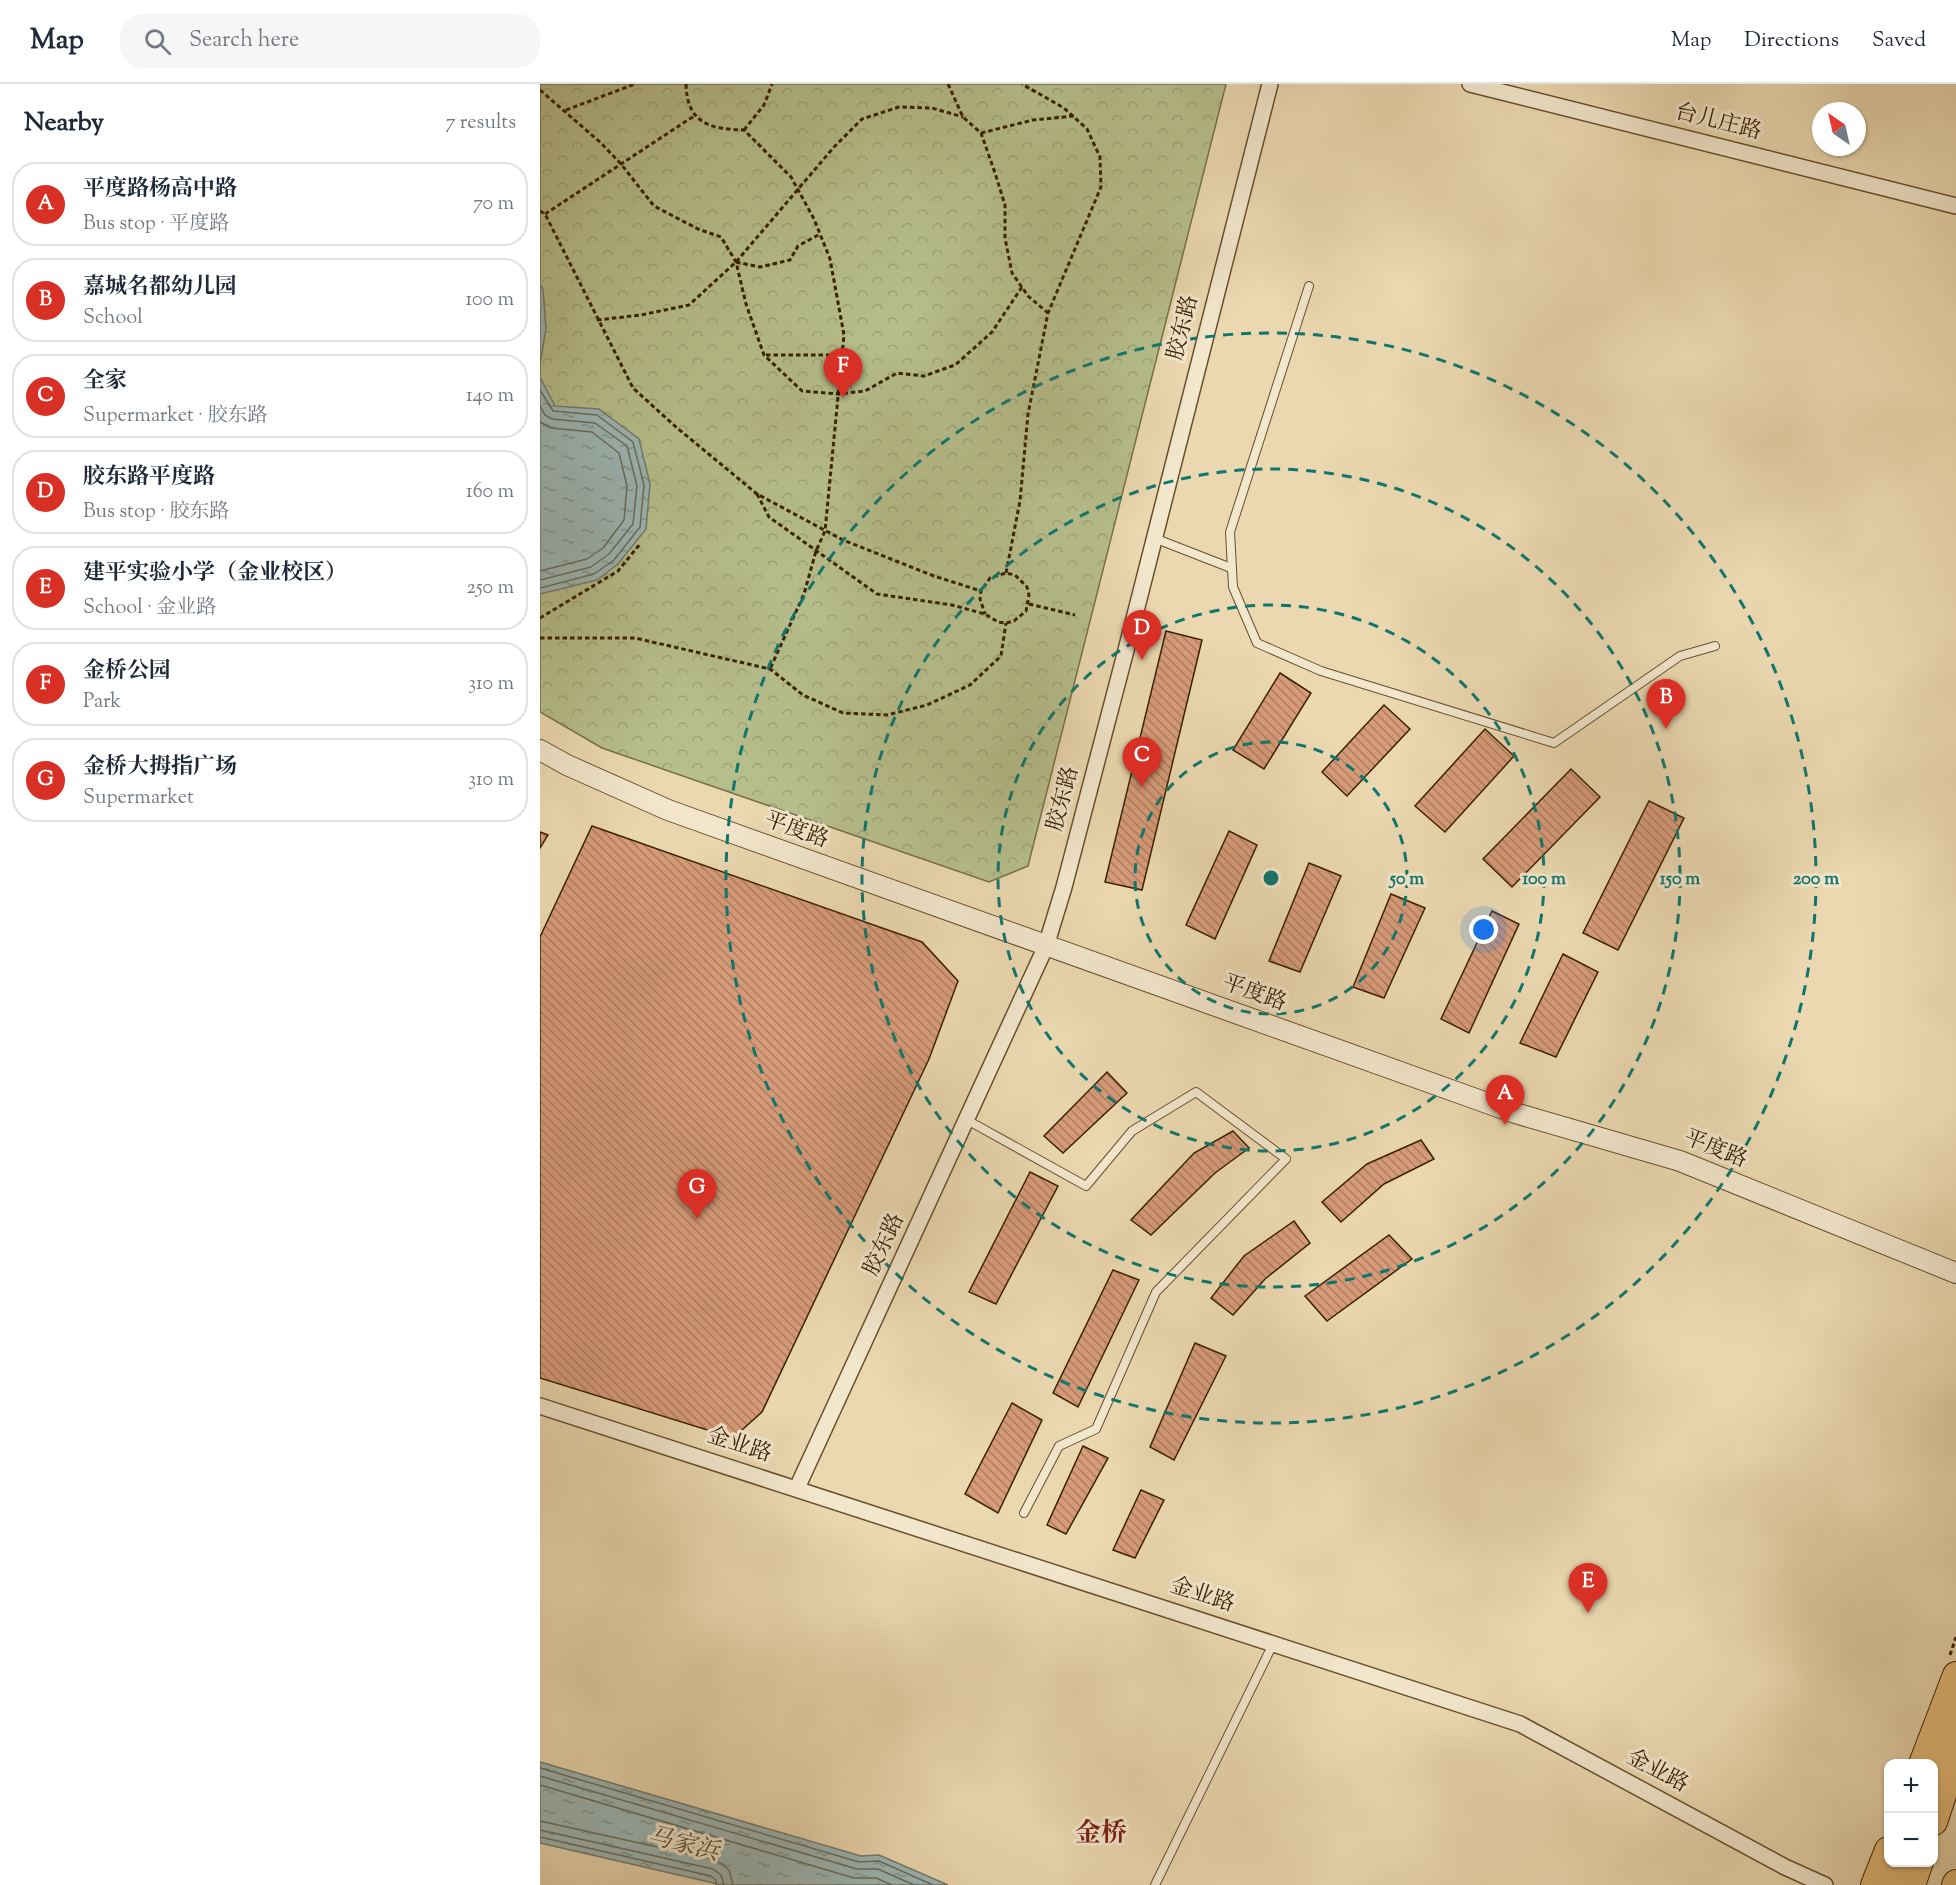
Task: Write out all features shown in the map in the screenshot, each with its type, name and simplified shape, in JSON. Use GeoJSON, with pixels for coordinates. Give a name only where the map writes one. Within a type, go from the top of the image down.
{"type":"FeatureCollection","features":[{"type":"Feature","properties":{"kind":"highway"},"geometry":{"type":"LineString","coordinates":[[1924,1759],[1956,1675]]}},
{"type":"Feature","properties":{"kind":"highway"},"geometry":{"type":"LineString","coordinates":[[1937,1813],[1956,1756]]}},
{"type":"Feature","properties":{"kind":"highway"},"geometry":{"type":"LineString","coordinates":[[1874,1885],[1884,1860]]}},
{"type":"Feature","properties":{"kind":"highway"},"geometry":{"type":"LineString","coordinates":[[1912,1885],[1919,1867]]}},
{"type":"Feature","properties":{"kind":"main road"},"geometry":{"type":"LineString","coordinates":[[1938,1764],[1956,1710]]}},
{"type":"Feature","properties":{"kind":"main road"},"geometry":{"type":"LineString","coordinates":[[1897,1885],[1903,1867]]}},
{"type":"Feature","properties":{"kind":"street","name":"胶东路"},"geometry":{"type":"LineString","coordinates":[[797,1488],[1046,946],[1093,776],[1270,84]]}},
{"type":"Feature","properties":{"kind":"street","name":"台儿庄路"},"geometry":{"type":"LineString","coordinates":[[1470,84],[1956,206]]}},
{"type":"Feature","properties":{"kind":"street","name":"平度路"},"geometry":{"type":"LineString","coordinates":[[540,750],[567,765],[668,810],[1515,1113],[1680,1161],[1956,1273]]}},
{"type":"Feature","properties":{"kind":"street","name":"金业路"},"geometry":{"type":"LineString","coordinates":[[540,1406],[1520,1724],[1785,1867],[1825,1885]]}},
{"type":"Feature","properties":{"kind":"lane"},"geometry":{"type":"LineString","coordinates":[[1309,286],[1230,532],[1233,587],[1257,643],[1321,671],[1554,743],[1680,656],[1715,646]]}},
{"type":"Feature","properties":{"kind":"lane"},"geometry":{"type":"LineString","coordinates":[[1154,538],[1232,568]]}},
{"type":"Feature","properties":{"kind":"lane"},"geometry":{"type":"LineString","coordinates":[[967,1120],[1086,1186],[1132,1131],[1196,1092],[1286,1159],[1156,1292],[1096,1430],[1059,1446],[1024,1514]]}},
{"type":"Feature","properties":{"kind":"lane"},"geometry":{"type":"LineString","coordinates":[[1155,1885],[1274,1643]]}},
{"type":"Feature","properties":{"kind":"path"},"geometry":{"type":"LineString","coordinates":[[565,110],[635,84]]}},
{"type":"Feature","properties":{"kind":"path"},"geometry":{"type":"LineString","coordinates":[[686,84],[686,98],[694,116],[707,124],[726,129],[744,130],[792,177],[830,260],[844,335],[825,531],[816,551],[804,594],[770,669]]}},
{"type":"Feature","properties":{"kind":"path"},"geometry":{"type":"LineString","coordinates":[[744,130],[764,105],[772,84]]}},
{"type":"Feature","properties":{"kind":"path"},"geometry":{"type":"LineString","coordinates":[[948,84],[963,117],[981,133],[1005,206],[1005,238],[1012,273],[1028,296],[1048,313]]}},
{"type":"Feature","properties":{"kind":"path"},"geometry":{"type":"LineString","coordinates":[[1006,573],[1020,501],[1028,414],[1048,313],[1101,187],[1100,157],[1087,129],[1064,108],[1022,84]]}},
{"type":"Feature","properties":{"kind":"path"},"geometry":{"type":"LineString","coordinates":[[540,90],[565,110],[621,164],[654,206],[698,230],[721,237],[735,262],[746,304],[764,355],[802,392],[838,394],[865,391],[897,373],[924,376],[955,365],[992,332],[1022,287]]}},
{"type":"Feature","properties":{"kind":"path"},"geometry":{"type":"LineString","coordinates":[[597,320],[641,315],[689,305],[735,262],[834,147],[862,119],[899,107],[932,108],[963,117]]}},
{"type":"Feature","properties":{"kind":"path"},"geometry":{"type":"LineString","coordinates":[[545,214],[694,116]]}},
{"type":"Feature","properties":{"kind":"path"},"geometry":{"type":"LineString","coordinates":[[981,133],[1033,120],[1074,116]]}},
{"type":"Feature","properties":{"kind":"path"},"geometry":{"type":"LineString","coordinates":[[540,211],[545,214],[633,388],[676,428],[757,494],[825,531],[934,576],[981,591]]}},
{"type":"Feature","properties":{"kind":"path"},"geometry":{"type":"LineString","coordinates":[[735,262],[760,267],[790,260],[798,246],[820,234]]}},
{"type":"Feature","properties":{"kind":"path"},"geometry":{"type":"LineString","coordinates":[[764,355],[842,355]]}},
{"type":"Feature","properties":{"kind":"path"},"geometry":{"type":"LineString","coordinates":[[757,494],[769,517],[877,594],[952,606],[985,614],[998,622],[1006,623],[1021,617],[1029,604],[1027,587],[1015,575],[1006,573],[990,578],[981,591],[980,599],[985,614]]}},
{"type":"Feature","properties":{"kind":"path"},"geometry":{"type":"LineString","coordinates":[[540,618],[618,571],[640,544]]}},
{"type":"Feature","properties":{"kind":"path"},"geometry":{"type":"LineString","coordinates":[[1029,604],[1075,615]]}},
{"type":"Feature","properties":{"kind":"path"},"geometry":{"type":"LineString","coordinates":[[540,638],[635,638],[770,669],[803,695],[843,713],[887,715],[927,705],[970,685],[1001,656],[1006,623]]}},
{"type":"Feature","properties":{"kind":"green space"},"geometry":{"type":"Polygon","coordinates":[[[540,84],[1226,84],[1028,866],[989,882],[602,748],[540,712],[540,84]]]}},
{"type":"Feature","properties":{"kind":"water"},"geometry":{"type":"Polygon","coordinates":[[[540,285],[543,289],[546,328],[540,365],[540,285]]]}},
{"type":"Feature","properties":{"kind":"water"},"geometry":{"type":"Polygon","coordinates":[[[540,377],[555,406],[599,409],[639,439],[650,484],[646,529],[618,564],[597,580],[540,594],[540,377]]]}},
{"type":"Feature","properties":{"kind":"water","name":"马家浜"},"geometry":{"type":"Polygon","coordinates":[[[540,1762],[861,1856],[879,1855],[948,1885],[722,1885],[540,1843],[540,1762]]]}},
{"type":"Feature","properties":{"kind":"building"},"geometry":{"type":"Polygon","coordinates":[[[1166,631],[1202,640],[1142,890],[1105,882],[1166,631]]]}},
{"type":"Feature","properties":{"kind":"building"},"geometry":{"type":"Polygon","coordinates":[[[1280,673],[1311,693],[1264,769],[1233,750],[1280,673]]]}},
{"type":"Feature","properties":{"kind":"building"},"geometry":{"type":"Polygon","coordinates":[[[1384,705],[1410,729],[1347,796],[1322,772],[1384,705]]]}},
{"type":"Feature","properties":{"kind":"building"},"geometry":{"type":"Polygon","coordinates":[[[1485,729],[1514,756],[1445,832],[1415,806],[1485,729]]]}},
{"type":"Feature","properties":{"kind":"building"},"geometry":{"type":"Polygon","coordinates":[[[1571,769],[1600,797],[1512,887],[1483,859],[1571,769]]]}},
{"type":"Feature","properties":{"kind":"building"},"geometry":{"type":"Polygon","coordinates":[[[1649,801],[1684,818],[1618,950],[1583,933],[1649,801]]]}},
{"type":"Feature","properties":{"kind":"building"},"geometry":{"type":"Polygon","coordinates":[[[592,826],[922,942],[958,981],[929,1059],[762,1412],[733,1438],[540,1378],[540,937],[592,826]]]}},
{"type":"Feature","properties":{"kind":"building"},"geometry":{"type":"Polygon","coordinates":[[[1229,831],[1257,845],[1215,939],[1186,925],[1229,831]]]}},
{"type":"Feature","properties":{"kind":"building"},"geometry":{"type":"Polygon","coordinates":[[[540,832],[548,835],[540,848],[540,832]]]}},
{"type":"Feature","properties":{"kind":"building"},"geometry":{"type":"Polygon","coordinates":[[[1309,863],[1341,876],[1300,972],[1269,961],[1309,863]]]}},
{"type":"Feature","properties":{"kind":"building"},"geometry":{"type":"Polygon","coordinates":[[[1391,894],[1425,908],[1384,998],[1353,987],[1391,894]]]}},
{"type":"Feature","properties":{"kind":"building"},"geometry":{"type":"Polygon","coordinates":[[[1492,911],[1519,924],[1469,1033],[1441,1019],[1492,911]]]}},
{"type":"Feature","properties":{"kind":"building"},"geometry":{"type":"Polygon","coordinates":[[[1563,954],[1598,972],[1556,1057],[1520,1043],[1563,954]]]}},
{"type":"Feature","properties":{"kind":"building"},"geometry":{"type":"Polygon","coordinates":[[[1107,1072],[1127,1093],[1063,1153],[1044,1136],[1107,1072]]]}},
{"type":"Feature","properties":{"kind":"building"},"geometry":{"type":"Polygon","coordinates":[[[1233,1131],[1249,1148],[1215,1173],[1151,1235],[1131,1220],[1194,1153],[1233,1131]]]}},
{"type":"Feature","properties":{"kind":"building"},"geometry":{"type":"Polygon","coordinates":[[[1421,1140],[1434,1159],[1384,1184],[1341,1222],[1322,1202],[1367,1164],[1421,1140]]]}},
{"type":"Feature","properties":{"kind":"building"},"geometry":{"type":"Polygon","coordinates":[[[1030,1172],[1058,1186],[996,1304],[969,1292],[1030,1172]]]}},
{"type":"Feature","properties":{"kind":"building"},"geometry":{"type":"Polygon","coordinates":[[[1294,1221],[1310,1243],[1265,1279],[1233,1315],[1211,1298],[1244,1256],[1294,1221]]]}},
{"type":"Feature","properties":{"kind":"building"},"geometry":{"type":"Polygon","coordinates":[[[1389,1235],[1412,1259],[1327,1321],[1305,1296],[1389,1235]]]}},
{"type":"Feature","properties":{"kind":"building"},"geometry":{"type":"Polygon","coordinates":[[[1113,1270],[1139,1280],[1078,1407],[1053,1393],[1113,1270]]]}},
{"type":"Feature","properties":{"kind":"building"},"geometry":{"type":"Polygon","coordinates":[[[1195,1343],[1226,1356],[1174,1460],[1150,1447],[1195,1343]]]}},
{"type":"Feature","properties":{"kind":"building"},"geometry":{"type":"Polygon","coordinates":[[[1012,1403],[1042,1420],[998,1513],[965,1494],[1012,1403]]]}},
{"type":"Feature","properties":{"kind":"building"},"geometry":{"type":"Polygon","coordinates":[[[1083,1446],[1108,1458],[1066,1534],[1047,1525],[1083,1446]]]}},
{"type":"Feature","properties":{"kind":"building"},"geometry":{"type":"Polygon","coordinates":[[[1141,1490],[1164,1500],[1135,1558],[1113,1550],[1141,1490]]]}},
{"type":"Feature","properties":{"kind":"place","name":"金桥公园"},"geometry":{"type":"Point","coordinates":[843,398]}},
{"type":"Feature","properties":{"kind":"place","name":"胶东路平度路"},"geometry":{"type":"Point","coordinates":[1142,660]}},
{"type":"Feature","properties":{"kind":"place","name":"嘉城名都幼儿园"},"geometry":{"type":"Point","coordinates":[1666,729]}},
{"type":"Feature","properties":{"kind":"place","name":"全家"},"geometry":{"type":"Point","coordinates":[1142,787]}},
{"type":"Feature","properties":{"kind":"place","name":"平度路杨高中路"},"geometry":{"type":"Point","coordinates":[1505,1125]}},
{"type":"Feature","properties":{"kind":"place","name":"金桥大拇指广场"},"geometry":{"type":"Point","coordinates":[697,1219]}},
{"type":"Feature","properties":{"kind":"place","name":"建平实验小学（金业校区）"},"geometry":{"type":"Point","coordinates":[1588,1613]}},
{"type":"Feature","properties":{"kind":"district","name":"金桥"},"geometry":{"type":"Point","coordinates":[1101,1834]}}]}
